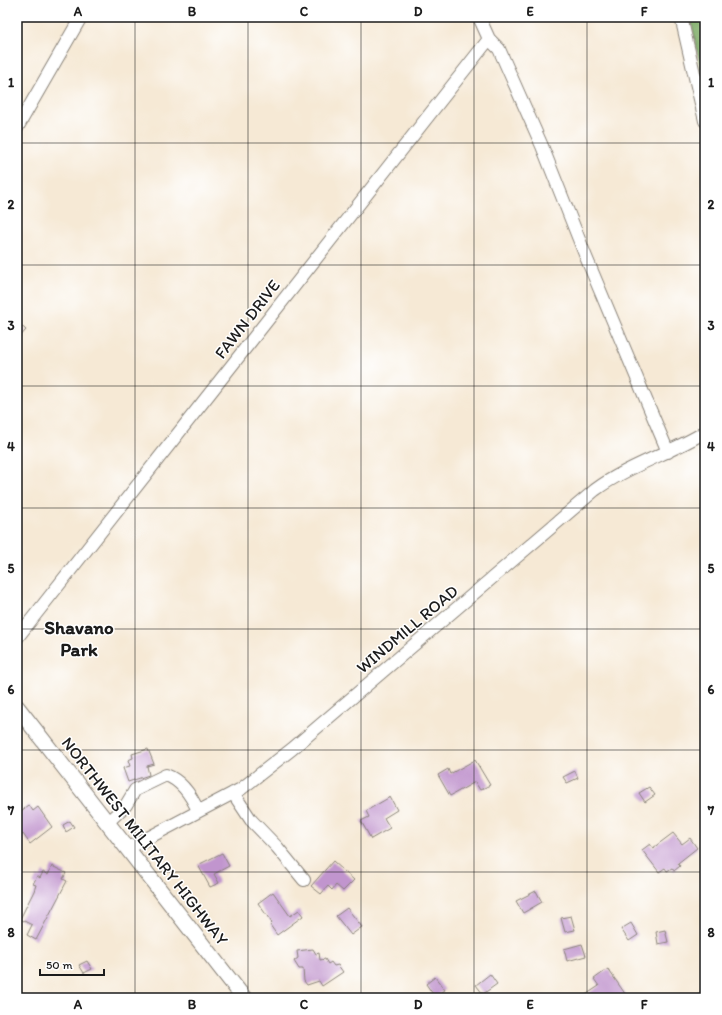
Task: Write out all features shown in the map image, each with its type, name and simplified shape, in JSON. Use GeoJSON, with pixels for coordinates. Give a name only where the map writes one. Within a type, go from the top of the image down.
{"type":"FeatureCollection","features":[{"type":"Feature","properties":{"kind":"main road","name":"NORTHWEST MILITARY HIGHWAY"},"geometry":{"type":"LineString","coordinates":[[17,707],[241,997]]}},
{"type":"Feature","properties":{"kind":"street"},"geometry":{"type":"LineString","coordinates":[[17,128],[81,17]]}},
{"type":"Feature","properties":{"kind":"street"},"geometry":{"type":"LineString","coordinates":[[479,17],[489,39],[498,49],[542,146],[586,257],[668,452]]}},
{"type":"Feature","properties":{"kind":"street"},"geometry":{"type":"LineString","coordinates":[[681,17],[705,121]]}},
{"type":"Feature","properties":{"kind":"street","name":"FAWN DRIVE"},"geometry":{"type":"LineString","coordinates":[[17,638],[489,39]]}},
{"type":"Feature","properties":{"kind":"street","name":"WINDMILL ROAD"},"geometry":{"type":"LineString","coordinates":[[127,849],[241,789],[297,745],[595,490],[632,467],[668,452],[705,432]]}},
{"type":"Feature","properties":{"kind":"street"},"geometry":{"type":"LineString","coordinates":[[107,823],[126,805],[134,790],[166,775],[173,777],[192,796],[198,812]]}},
{"type":"Feature","properties":{"kind":"street"},"geometry":{"type":"LineString","coordinates":[[233,793],[251,820],[277,847],[304,880]]}},
{"type":"Feature","properties":{"kind":"green space"},"geometry":{"type":"Polygon","coordinates":[[[691,17],[705,17],[705,92],[692,26],[691,17]]]}},
{"type":"Feature","properties":{"kind":"building"},"geometry":{"type":"Polygon","coordinates":[[[17,322],[26,330],[17,340],[17,322]]]}},
{"type":"Feature","properties":{"kind":"building"},"geometry":{"type":"Polygon","coordinates":[[[148,749],[154,764],[147,766],[149,775],[128,782],[123,768],[130,766],[128,760],[133,758],[132,754],[148,749]]]}},
{"type":"Feature","properties":{"kind":"building"},"geometry":{"type":"Polygon","coordinates":[[[475,760],[490,785],[480,790],[475,782],[450,796],[438,775],[448,769],[450,774],[475,760]]]}},
{"type":"Feature","properties":{"kind":"building"},"geometry":{"type":"Polygon","coordinates":[[[575,771],[578,778],[567,783],[563,777],[575,771]]]}},
{"type":"Feature","properties":{"kind":"building"},"geometry":{"type":"Polygon","coordinates":[[[649,787],[655,795],[645,802],[639,793],[649,787]]]}},
{"type":"Feature","properties":{"kind":"building"},"geometry":{"type":"Polygon","coordinates":[[[390,797],[397,810],[384,818],[390,828],[371,839],[361,821],[369,817],[366,811],[390,797]]]}},
{"type":"Feature","properties":{"kind":"building"},"geometry":{"type":"Polygon","coordinates":[[[29,805],[33,811],[38,807],[52,827],[30,844],[23,834],[20,836],[17,833],[17,814],[29,805]]]}},
{"type":"Feature","properties":{"kind":"building"},"geometry":{"type":"Polygon","coordinates":[[[70,821],[74,827],[66,832],[63,825],[70,821]]]}},
{"type":"Feature","properties":{"kind":"building"},"geometry":{"type":"Polygon","coordinates":[[[673,833],[682,844],[690,838],[697,848],[678,863],[680,866],[674,871],[672,868],[667,871],[665,868],[659,872],[642,850],[650,844],[653,848],[673,833]]]}},
{"type":"Feature","properties":{"kind":"building"},"geometry":{"type":"Polygon","coordinates":[[[222,853],[229,866],[214,874],[219,883],[210,887],[198,865],[222,853]]]}},
{"type":"Feature","properties":{"kind":"building"},"geometry":{"type":"Polygon","coordinates":[[[333,861],[354,880],[343,891],[336,885],[332,890],[328,886],[321,894],[311,886],[333,861]]]}},
{"type":"Feature","properties":{"kind":"building"},"geometry":{"type":"Polygon","coordinates":[[[52,866],[66,873],[63,879],[67,881],[36,940],[27,935],[32,925],[20,919],[34,891],[36,885],[33,884],[37,876],[40,878],[43,872],[48,875],[52,866]]]}},
{"type":"Feature","properties":{"kind":"building"},"geometry":{"type":"Polygon","coordinates":[[[536,891],[542,902],[523,913],[516,901],[536,891]]]}},
{"type":"Feature","properties":{"kind":"building"},"geometry":{"type":"Polygon","coordinates":[[[273,892],[290,916],[299,910],[303,916],[277,935],[270,925],[272,923],[258,903],[273,892]]]}},
{"type":"Feature","properties":{"kind":"building"},"geometry":{"type":"Polygon","coordinates":[[[347,908],[362,927],[351,935],[336,916],[347,908]]]}},
{"type":"Feature","properties":{"kind":"building"},"geometry":{"type":"Polygon","coordinates":[[[571,916],[575,930],[565,932],[561,918],[571,916]]]}},
{"type":"Feature","properties":{"kind":"building"},"geometry":{"type":"Polygon","coordinates":[[[631,923],[638,935],[629,941],[621,929],[631,923]]]}},
{"type":"Feature","properties":{"kind":"building"},"geometry":{"type":"Polygon","coordinates":[[[665,930],[668,942],[658,944],[656,932],[665,930]]]}},
{"type":"Feature","properties":{"kind":"building"},"geometry":{"type":"Polygon","coordinates":[[[582,944],[586,956],[567,961],[564,949],[582,944]]]}},
{"type":"Feature","properties":{"kind":"building"},"geometry":{"type":"Polygon","coordinates":[[[313,949],[316,954],[319,953],[320,960],[325,959],[328,964],[331,962],[334,966],[338,965],[343,972],[322,986],[319,981],[307,985],[304,981],[303,969],[299,969],[294,961],[298,958],[297,951],[313,949]]]}},
{"type":"Feature","properties":{"kind":"building"},"geometry":{"type":"Polygon","coordinates":[[[87,961],[92,969],[84,973],[79,965],[87,961]]]}},
{"type":"Feature","properties":{"kind":"building"},"geometry":{"type":"Polygon","coordinates":[[[608,969],[628,998],[581,998],[599,986],[594,979],[608,969]]]}},
{"type":"Feature","properties":{"kind":"building"},"geometry":{"type":"Polygon","coordinates":[[[490,974],[497,984],[483,994],[476,985],[490,974]]]}},
{"type":"Feature","properties":{"kind":"building"},"geometry":{"type":"Polygon","coordinates":[[[435,977],[445,990],[435,997],[426,984],[435,977]]]}},
{"type":"Feature","properties":{"kind":"district","name":"Shavano Park"},"geometry":{"type":"Point","coordinates":[79,638]}}]}
